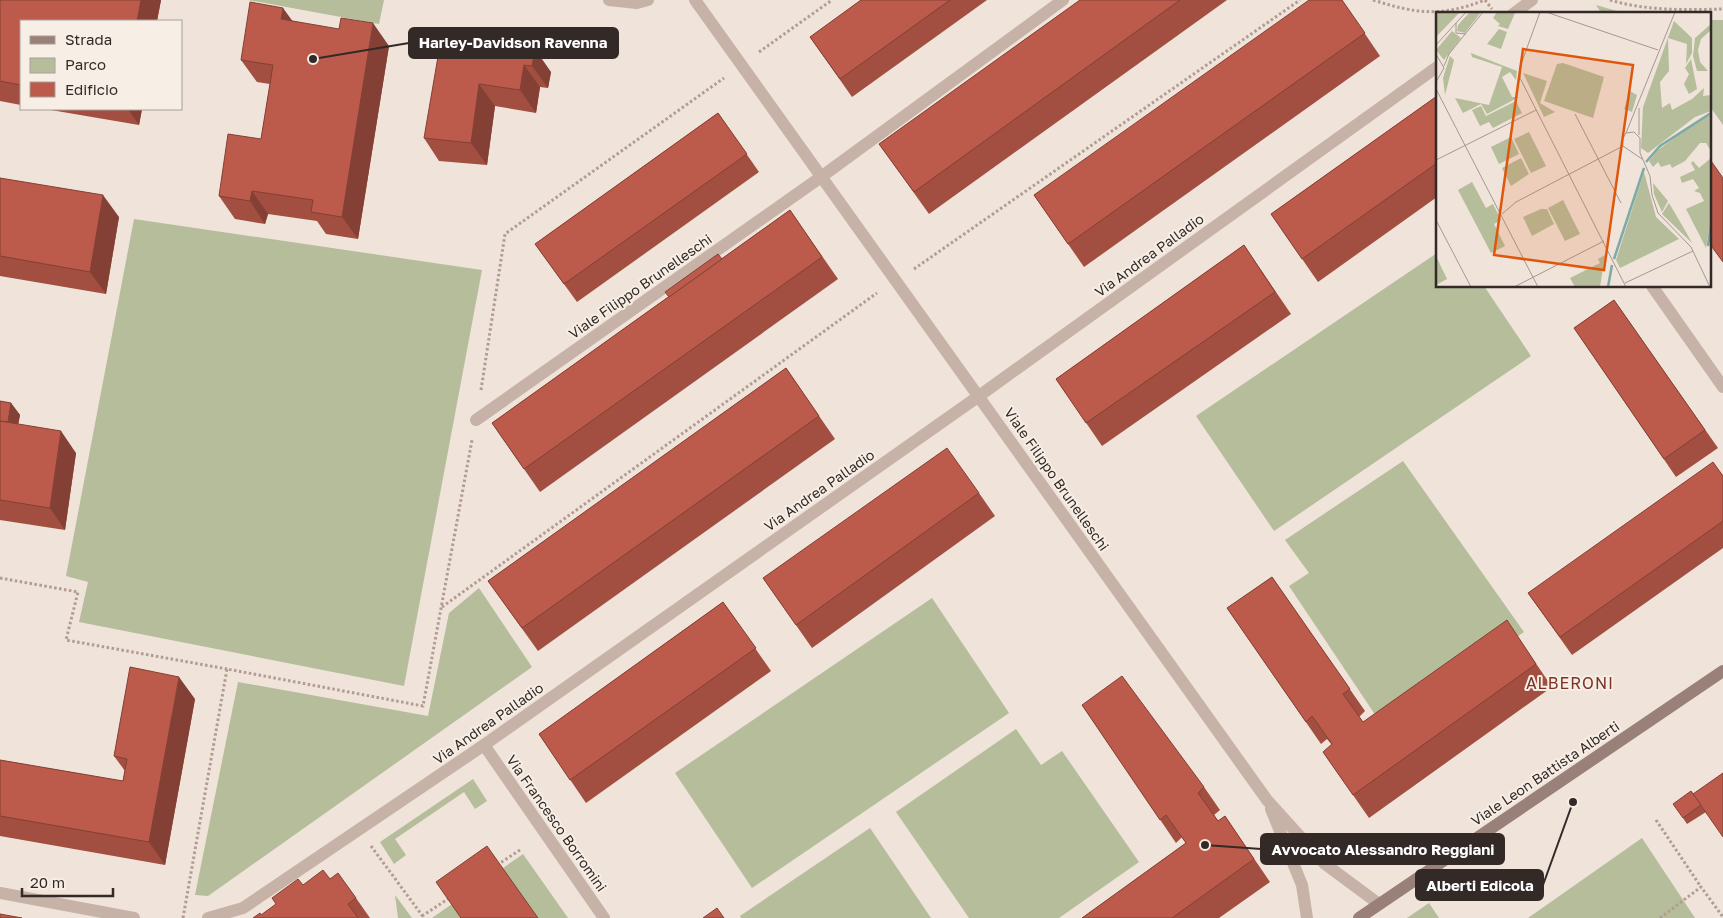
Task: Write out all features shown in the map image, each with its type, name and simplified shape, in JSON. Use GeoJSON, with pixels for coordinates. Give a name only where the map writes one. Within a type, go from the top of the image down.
{"type":"FeatureCollection","features":[{"type":"Feature","properties":{"kind":"main road","name":"Viale Leon Battista Alberti"},"geometry":{"type":"LineString","coordinates":[[1359,918],[1723,671]]}},
{"type":"Feature","properties":{"kind":"street"},"geometry":{"type":"LineString","coordinates":[[609,0],[637,3],[648,0]]}},
{"type":"Feature","properties":{"kind":"street","name":"Viale Filippo Brunelleschi"},"geometry":{"type":"LineString","coordinates":[[695,0],[1267,800],[1325,864],[1379,904]]}},
{"type":"Feature","properties":{"kind":"street","name":"Viale Filippo Brunelleschi"},"geometry":{"type":"LineString","coordinates":[[476,420],[821,176],[1063,0]]}},
{"type":"Feature","properties":{"kind":"street"},"geometry":{"type":"LineString","coordinates":[[1515,12],[1532,0]]}},
{"type":"Feature","properties":{"kind":"street","name":"Via Andrea Palladio"},"geometry":{"type":"LineString","coordinates":[[208,918],[243,908],[484,745],[979,396],[1436,68]]}},
{"type":"Feature","properties":{"kind":"street"},"geometry":{"type":"LineString","coordinates":[[1653,288],[1723,387]]}},
{"type":"Feature","properties":{"kind":"street","name":"Via Francesco Borromini"},"geometry":{"type":"LineString","coordinates":[[484,745],[604,918]]}},
{"type":"Feature","properties":{"kind":"street","name":"Viale Filippo Brunelleschi"},"geometry":{"type":"LineString","coordinates":[[1267,800],[1302,885],[1307,918]]}},
{"type":"Feature","properties":{"kind":"street"},"geometry":{"type":"LineString","coordinates":[[0,892],[134,918]]}},
{"type":"Feature","properties":{"kind":"path"},"geometry":{"type":"LineString","coordinates":[[0,578],[78,592],[66,640],[423,706],[476,420],[505,234],[832,0]]}},
{"type":"Feature","properties":{"kind":"path"},"geometry":{"type":"LineString","coordinates":[[442,608],[896,281],[1300,0]]}},
{"type":"Feature","properties":{"kind":"path"},"geometry":{"type":"LineString","coordinates":[[1373,0],[1397,8],[1436,12]]}},
{"type":"Feature","properties":{"kind":"path"},"geometry":{"type":"LineString","coordinates":[[1441,12],[1464,8],[1485,0],[1494,12]]}},
{"type":"Feature","properties":{"kind":"path"},"geometry":{"type":"LineString","coordinates":[[1610,0],[1628,6],[1680,10],[1723,9]]}},
{"type":"Feature","properties":{"kind":"path"},"geometry":{"type":"LineString","coordinates":[[183,918],[227,669]]}},
{"type":"Feature","properties":{"kind":"path"},"geometry":{"type":"LineString","coordinates":[[1656,820],[1723,918]]}},
{"type":"Feature","properties":{"kind":"path"},"geometry":{"type":"LineString","coordinates":[[359,830],[423,917],[455,894]]}},
{"type":"Feature","properties":{"kind":"path"},"geometry":{"type":"LineString","coordinates":[[1335,839],[1357,850],[1384,846],[1395,839]]}},
{"type":"Feature","properties":{"kind":"path"},"geometry":{"type":"LineString","coordinates":[[496,866],[520,850]]}},
{"type":"Feature","properties":{"kind":"path"},"geometry":{"type":"LineString","coordinates":[[1660,918],[1701,887]]}},
{"type":"Feature","properties":{"kind":"green space"},"geometry":{"type":"Polygon","coordinates":[[[248,0],[384,0],[379,24],[248,0]]]}},
{"type":"Feature","properties":{"kind":"green space"},"geometry":{"type":"Polygon","coordinates":[[[1596,5],[1620,12],[1601,12],[1596,5]]]}},
{"type":"Feature","properties":{"kind":"green space"},"geometry":{"type":"Polygon","coordinates":[[[1710,20],[1723,20],[1723,125],[1710,106],[1710,20]]]}},
{"type":"Feature","properties":{"kind":"green space"},"geometry":{"type":"Polygon","coordinates":[[[134,219],[482,270],[404,686],[79,622],[88,582],[66,576],[134,219]]]}},
{"type":"Feature","properties":{"kind":"green space"},"geometry":{"type":"Polygon","coordinates":[[[1436,254],[1436,288],[1485,288],[1531,356],[1274,531],[1196,416],[1436,254]]]}},
{"type":"Feature","properties":{"kind":"green space"},"geometry":{"type":"Polygon","coordinates":[[[1403,461],[1524,632],[1384,728],[1289,586],[1309,573],[1285,540],[1403,461]]]}},
{"type":"Feature","properties":{"kind":"green space"},"geometry":{"type":"Polygon","coordinates":[[[479,588],[532,667],[208,896],[195,895],[238,682],[428,716],[449,613],[479,588]]]}},
{"type":"Feature","properties":{"kind":"green space"},"geometry":{"type":"Polygon","coordinates":[[[932,598],[1009,713],[752,888],[675,773],[932,598]]]}},
{"type":"Feature","properties":{"kind":"green space"},"geometry":{"type":"Polygon","coordinates":[[[1016,729],[1041,765],[1062,751],[1139,862],[1059,918],[969,918],[896,812],[1016,729]]]}},
{"type":"Feature","properties":{"kind":"green space"},"geometry":{"type":"Polygon","coordinates":[[[473,779],[487,801],[475,809],[464,792],[395,839],[406,855],[394,864],[380,842],[473,779]]]}},
{"type":"Feature","properties":{"kind":"green space"},"geometry":{"type":"Polygon","coordinates":[[[870,828],[931,918],[741,918],[740,916],[870,828]]]}},
{"type":"Feature","properties":{"kind":"green space"},"geometry":{"type":"Polygon","coordinates":[[[1642,838],[1695,918],[1528,918],[1642,838]]]}},
{"type":"Feature","properties":{"kind":"green space"},"geometry":{"type":"Polygon","coordinates":[[[523,854],[568,918],[432,918],[523,854]]]}},
{"type":"Feature","properties":{"kind":"green space"},"geometry":{"type":"Polygon","coordinates":[[[395,895],[412,918],[398,918],[395,895]]]}},
{"type":"Feature","properties":{"kind":"green space"},"geometry":{"type":"Polygon","coordinates":[[[1429,903],[1439,918],[1407,918],[1429,903]]]}},
{"type":"Feature","properties":{"kind":"building"},"geometry":{"type":"Polygon","coordinates":[[[0,0],[141,0],[137,20],[20,20],[20,85],[0,81],[0,0]]]}},
{"type":"Feature","properties":{"kind":"building"},"geometry":{"type":"Polygon","coordinates":[[[861,0],[950,0],[840,79],[810,37],[861,0]]]}},
{"type":"Feature","properties":{"kind":"building"},"geometry":{"type":"Polygon","coordinates":[[[1080,0],[1180,0],[914,192],[879,144],[1080,0]]]}},
{"type":"Feature","properties":{"kind":"building"},"geometry":{"type":"Polygon","coordinates":[[[1309,0],[1342,0],[1365,33],[1068,244],[1034,195],[1309,0]]]}},
{"type":"Feature","properties":{"kind":"building"},"geometry":{"type":"Polygon","coordinates":[[[250,2],[283,8],[281,19],[339,29],[341,18],[373,23],[342,217],[311,212],[313,200],[252,191],[250,201],[219,196],[228,134],[261,139],[273,65],[241,60],[250,2]]]}},
{"type":"Feature","properties":{"kind":"building"},"geometry":{"type":"Polygon","coordinates":[[[486,41],[535,49],[532,66],[524,65],[520,90],[479,84],[471,143],[424,138],[440,45],[484,52],[486,41]]]}},
{"type":"Feature","properties":{"kind":"building"},"geometry":{"type":"Polygon","coordinates":[[[1436,97],[1436,164],[1302,259],[1271,214],[1436,97]]]}},
{"type":"Feature","properties":{"kind":"building"},"geometry":{"type":"Polygon","coordinates":[[[718,113],[747,154],[564,284],[535,244],[718,113]]]}},
{"type":"Feature","properties":{"kind":"building"},"geometry":{"type":"Polygon","coordinates":[[[1710,159],[1723,178],[1723,262],[1710,244],[1710,159]]]}},
{"type":"Feature","properties":{"kind":"building"},"geometry":{"type":"Polygon","coordinates":[[[0,178],[103,195],[90,272],[0,256],[0,178]]]}},
{"type":"Feature","properties":{"kind":"building"},"geometry":{"type":"Polygon","coordinates":[[[790,210],[822,257],[524,469],[492,423],[790,210]]]}},
{"type":"Feature","properties":{"kind":"building"},"geometry":{"type":"Polygon","coordinates":[[[1244,245],[1275,292],[1086,423],[1056,379],[1244,245]]]}},
{"type":"Feature","properties":{"kind":"building"},"geometry":{"type":"Polygon","coordinates":[[[718,254],[722,259],[669,297],[665,292],[718,254]]]}},
{"type":"Feature","properties":{"kind":"building"},"geometry":{"type":"Polygon","coordinates":[[[1614,300],[1705,430],[1664,459],[1574,328],[1614,300]]]}},
{"type":"Feature","properties":{"kind":"building"},"geometry":{"type":"Polygon","coordinates":[[[786,368],[819,416],[522,628],[488,581],[786,368]]]}},
{"type":"Feature","properties":{"kind":"building"},"geometry":{"type":"Polygon","coordinates":[[[0,401],[11,403],[8,422],[0,421],[0,401]]]}},
{"type":"Feature","properties":{"kind":"building"},"geometry":{"type":"Polygon","coordinates":[[[0,421],[61,431],[50,508],[0,500],[0,421]]]}},
{"type":"Feature","properties":{"kind":"building"},"geometry":{"type":"Polygon","coordinates":[[[947,448],[979,493],[796,625],[763,578],[947,448]]]}},
{"type":"Feature","properties":{"kind":"building"},"geometry":{"type":"Polygon","coordinates":[[[1713,462],[1723,476],[1723,521],[1560,637],[1528,593],[1713,462]]]}},
{"type":"Feature","properties":{"kind":"building"},"geometry":{"type":"Polygon","coordinates":[[[1272,577],[1350,689],[1343,694],[1363,722],[1507,620],[1536,664],[1353,795],[1323,752],[1332,744],[1312,716],[1306,722],[1227,608],[1272,577]]]}},
{"type":"Feature","properties":{"kind":"building"},"geometry":{"type":"Polygon","coordinates":[[[723,602],[756,648],[570,780],[539,734],[723,602]]]}},
{"type":"Feature","properties":{"kind":"building"},"geometry":{"type":"Polygon","coordinates":[[[130,667],[179,677],[149,842],[0,816],[0,760],[123,781],[127,759],[114,756],[130,667]]]}},
{"type":"Feature","properties":{"kind":"building"},"geometry":{"type":"Polygon","coordinates":[[[1122,676],[1204,787],[1198,793],[1218,821],[1225,816],[1254,859],[1172,918],[1082,918],[1186,843],[1166,815],[1160,820],[1082,705],[1122,676]]]}},
{"type":"Feature","properties":{"kind":"building"},"geometry":{"type":"Polygon","coordinates":[[[1723,773],[1723,837],[1693,794],[1723,773]]]}},
{"type":"Feature","properties":{"kind":"building"},"geometry":{"type":"Polygon","coordinates":[[[1691,791],[1701,805],[1683,818],[1673,804],[1691,791]]]}},
{"type":"Feature","properties":{"kind":"building"},"geometry":{"type":"Polygon","coordinates":[[[487,846],[538,918],[461,918],[436,882],[487,846]]]}},
{"type":"Feature","properties":{"kind":"building"},"geometry":{"type":"Polygon","coordinates":[[[323,870],[330,879],[338,873],[356,898],[348,904],[358,918],[253,918],[260,913],[261,915],[276,904],[272,898],[298,879],[303,885],[323,870]]]}},
{"type":"Feature","properties":{"kind":"building"},"geometry":{"type":"Polygon","coordinates":[[[717,908],[724,918],[703,918],[717,908]]]}},
{"type":"Feature","properties":{"kind":"building"},"geometry":{"type":"Polygon","coordinates":[[[0,914],[22,918],[0,918],[0,914]]]}},
{"type":"Feature","properties":{"kind":"place","name":"Harley-Davidson Ravenna"},"geometry":{"type":"Point","coordinates":[313,59]}},
{"type":"Feature","properties":{"kind":"place","name":"Alberti Edicola"},"geometry":{"type":"Point","coordinates":[1573,802]}},
{"type":"Feature","properties":{"kind":"place","name":"Avvocato Alessandro Reggiani"},"geometry":{"type":"Point","coordinates":[1205,845]}},
{"type":"Feature","properties":{"kind":"district","name":"ALBERONI"},"geometry":{"type":"Point","coordinates":[1570,683]}}]}
